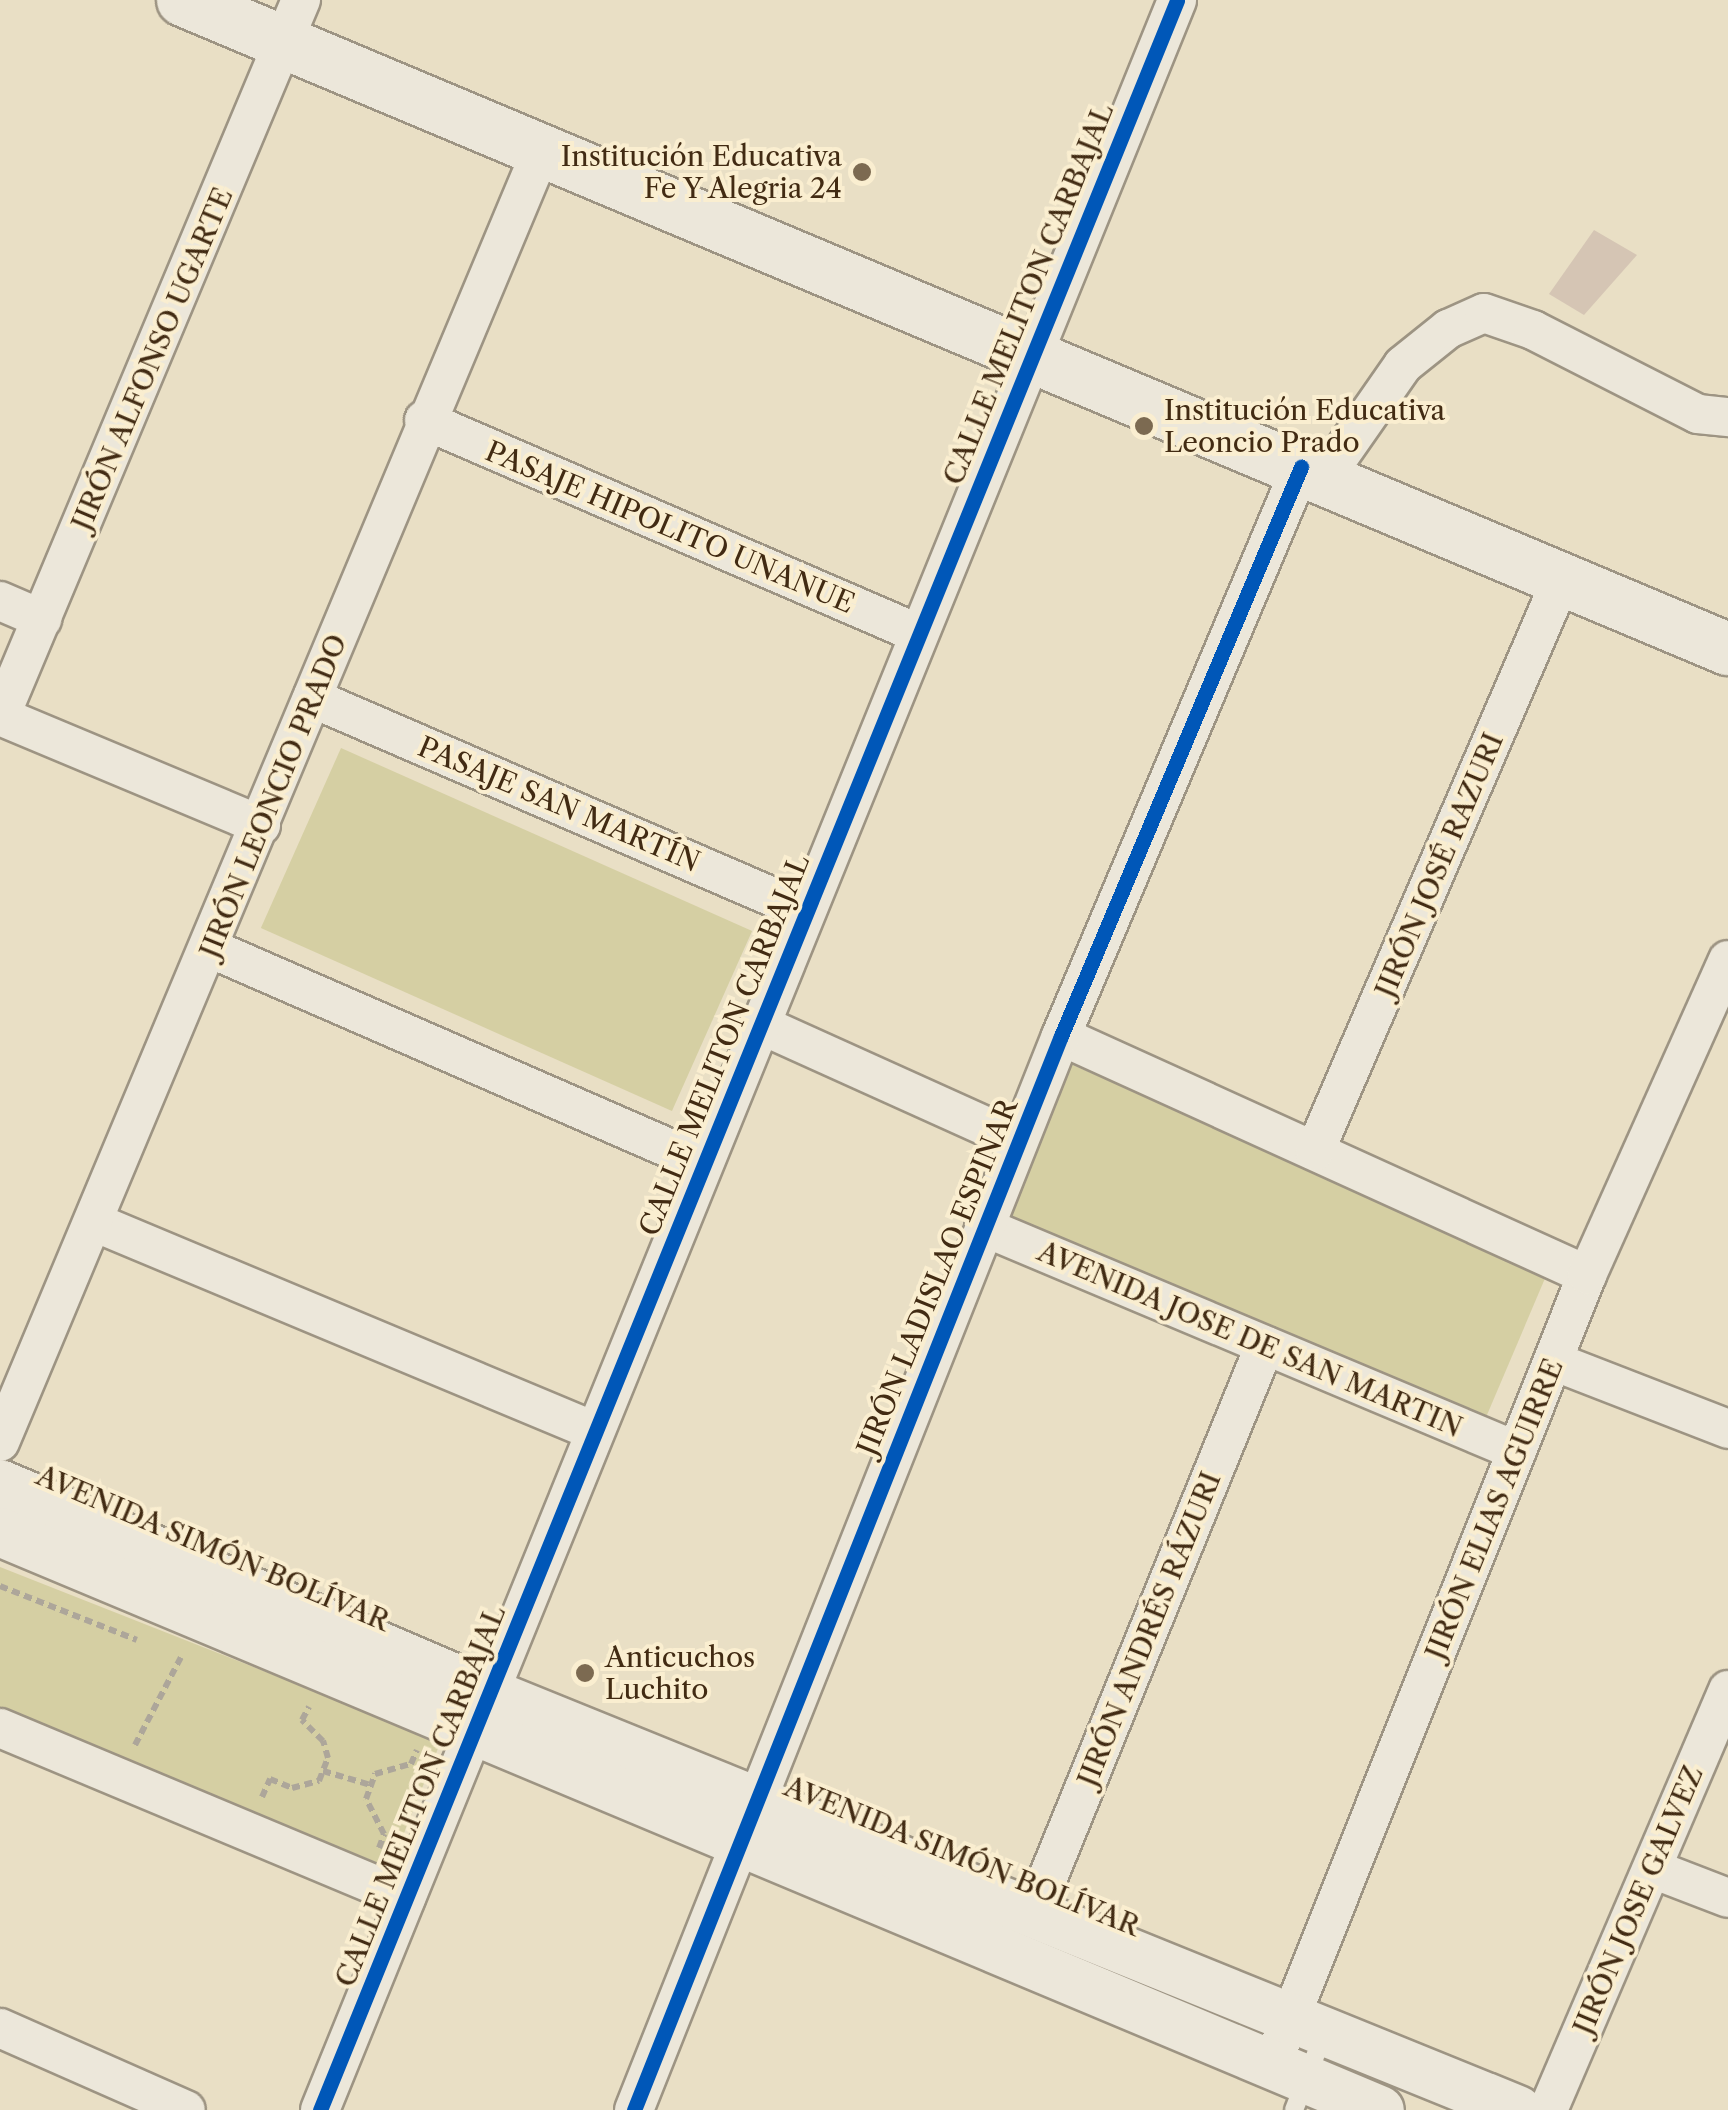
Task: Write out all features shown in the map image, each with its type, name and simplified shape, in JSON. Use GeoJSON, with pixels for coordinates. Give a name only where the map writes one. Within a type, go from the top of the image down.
{"type":"FeatureCollection","features":[{"type":"Feature","properties":{"kind":"main road"},"geometry":{"type":"LineString","coordinates":[[183,0],[293,21],[542,149],[1728,649]]}},
{"type":"Feature","properties":{"kind":"street","name":"CALLE MELITON CARBAJAL"},"geometry":{"type":"LineString","coordinates":[[320,2110],[406,1898],[466,1711],[594,1431],[1030,352],[1177,0]]}},
{"type":"Feature","properties":{"kind":"street","name":"JIRÓN ALFONSO UGARTE"},"geometry":{"type":"LineString","coordinates":[[0,717],[293,21]]}},
{"type":"Feature","properties":{"kind":"street","name":"JIRÓN LEONCIO PRADO"},"geometry":{"type":"LineString","coordinates":[[0,1442],[212,949],[424,420],[542,149]]}},
{"type":"Feature","properties":{"kind":"street","name":"JIRÓN LADISLAO ESPINAR"},"geometry":{"type":"LineString","coordinates":[[634,2110],[1061,1036],[1313,472],[1404,365],[1448,329],[1484,313],[1533,330],[1718,419]]}},
{"type":"Feature","properties":{"kind":"street","name":"PASAJE HIPOLITO UNANUE"},"geometry":{"type":"LineString","coordinates":[[424,420],[917,633]]}},
{"type":"Feature","properties":{"kind":"street","name":"JIRÓN JOSÉ RAZURI"},"geometry":{"type":"LineString","coordinates":[[1315,1152],[1562,578]]}},
{"type":"Feature","properties":{"kind":"street"},"geometry":{"type":"LineString","coordinates":[[0,601],[42,619]]}},
{"type":"Feature","properties":{"kind":"street","name":"PASAJE SAN MARTÍN"},"geometry":{"type":"LineString","coordinates":[[312,698],[805,911]]}},
{"type":"Feature","properties":{"kind":"street"},"geometry":{"type":"LineString","coordinates":[[0,717],[261,825]]}},
{"type":"Feature","properties":{"kind":"street"},"geometry":{"type":"LineString","coordinates":[[212,949],[703,1162]]}},
{"type":"Feature","properties":{"kind":"street","name":"JIRÓN ELIAS AGUIRRE"},"geometry":{"type":"LineString","coordinates":[[1291,2084],[1308,2024],[1517,1451],[1587,1275],[1728,960]]}},
{"type":"Feature","properties":{"kind":"street"},"geometry":{"type":"LineString","coordinates":[[760,1024],[1018,1141]]}},
{"type":"Feature","properties":{"kind":"street"},"geometry":{"type":"LineString","coordinates":[[1061,1036],[1587,1275]]}},
{"type":"Feature","properties":{"kind":"street"},"geometry":{"type":"LineString","coordinates":[[94,1222],[594,1431]]}},
{"type":"Feature","properties":{"kind":"street","name":"AVENIDA JOSE DE SAN MARTIN"},"geometry":{"type":"LineString","coordinates":[[984,1227],[1517,1451]]}},
{"type":"Feature","properties":{"kind":"street","name":"JIRÓN ANDRÉS RÁZURI"},"geometry":{"type":"LineString","coordinates":[[1033,1914],[1265,1345]]}},
{"type":"Feature","properties":{"kind":"street"},"geometry":{"type":"LineString","coordinates":[[1553,1361],[1728,1430]]}},
{"type":"Feature","properties":{"kind":"street","name":"AVENIDA SIMÓN BOLÍVAR"},"geometry":{"type":"LineString","coordinates":[[0,1484],[466,1711]]}},
{"type":"Feature","properties":{"kind":"street","name":"AVENIDA SIMÓN BOLÍVAR"},"geometry":{"type":"LineString","coordinates":[[0,1532],[748,1818],[1033,1914],[1518,2110]]}},
{"type":"Feature","properties":{"kind":"street","name":"JIRÓN JOSE GALVEZ"},"geometry":{"type":"LineString","coordinates":[[1548,2110],[1728,1690]]}},
{"type":"Feature","properties":{"kind":"street"},"geometry":{"type":"LineString","coordinates":[[0,1728],[406,1898]]}},
{"type":"Feature","properties":{"kind":"street","name":"AVENIDA SIMÓN BOLÍVAR"},"geometry":{"type":"LineString","coordinates":[[748,1818],[1291,2084],[1380,2110]]}},
{"type":"Feature","properties":{"kind":"street"},"geometry":{"type":"LineString","coordinates":[[1654,1868],[1728,1898]]}},
{"type":"Feature","properties":{"kind":"street"},"geometry":{"type":"LineString","coordinates":[[0,2028],[186,2110]]}},
{"type":"Feature","properties":{"kind":"path"},"geometry":{"type":"LineString","coordinates":[[134,1746],[181,1657]]}},
{"type":"Feature","properties":{"kind":"path"},"geometry":{"type":"LineString","coordinates":[[261,1798],[270,1779],[292,1788],[318,1780],[323,1770],[323,1741],[302,1720],[309,1707]]}},
{"type":"Feature","properties":{"kind":"path"},"geometry":{"type":"LineString","coordinates":[[365,1881],[384,1834],[366,1799],[375,1774],[411,1764],[466,1711]]}},
{"type":"Feature","properties":{"kind":"path"},"geometry":{"type":"LineString","coordinates":[[323,1770],[371,1786]]}},
{"type":"Feature","properties":{"kind":"shaded area"},"geometry":{"type":"Polygon","coordinates":[[[341,748],[752,931],[672,1111],[261,928],[341,748]]]}},
{"type":"Feature","properties":{"kind":"shaded area"},"geometry":{"type":"Polygon","coordinates":[[[1070,1064],[1550,1268],[1485,1420],[1005,1217],[1070,1064]]]}},
{"type":"Feature","properties":{"kind":"shaded area"},"geometry":{"type":"Polygon","coordinates":[[[0,1567],[441,1741],[390,1868],[0,1707],[0,1567]]]}},
{"type":"Feature","properties":{"kind":"building"},"geometry":{"type":"Polygon","coordinates":[[[1594,230],[1637,255],[1584,315],[1549,294],[1594,230]]]}},
{"type":"Feature","properties":{"kind":"cycle path"},"geometry":{"type":"LineString","coordinates":[[320,2110],[1177,0]]}},
{"type":"Feature","properties":{"kind":"cycle path"},"geometry":{"type":"LineString","coordinates":[[634,2110],[1061,1036],[1301,467]]}},
{"type":"Feature","properties":{"kind":"place","name":"Institución Educativa Fe Y Alegria 24"},"geometry":{"type":"Point","coordinates":[862,172]}},
{"type":"Feature","properties":{"kind":"place","name":"Institución Educativa Leoncio Prado"},"geometry":{"type":"Point","coordinates":[1144,426]}},
{"type":"Feature","properties":{"kind":"place","name":"Anticuchos Luchito"},"geometry":{"type":"Point","coordinates":[585,1673]}}]}
